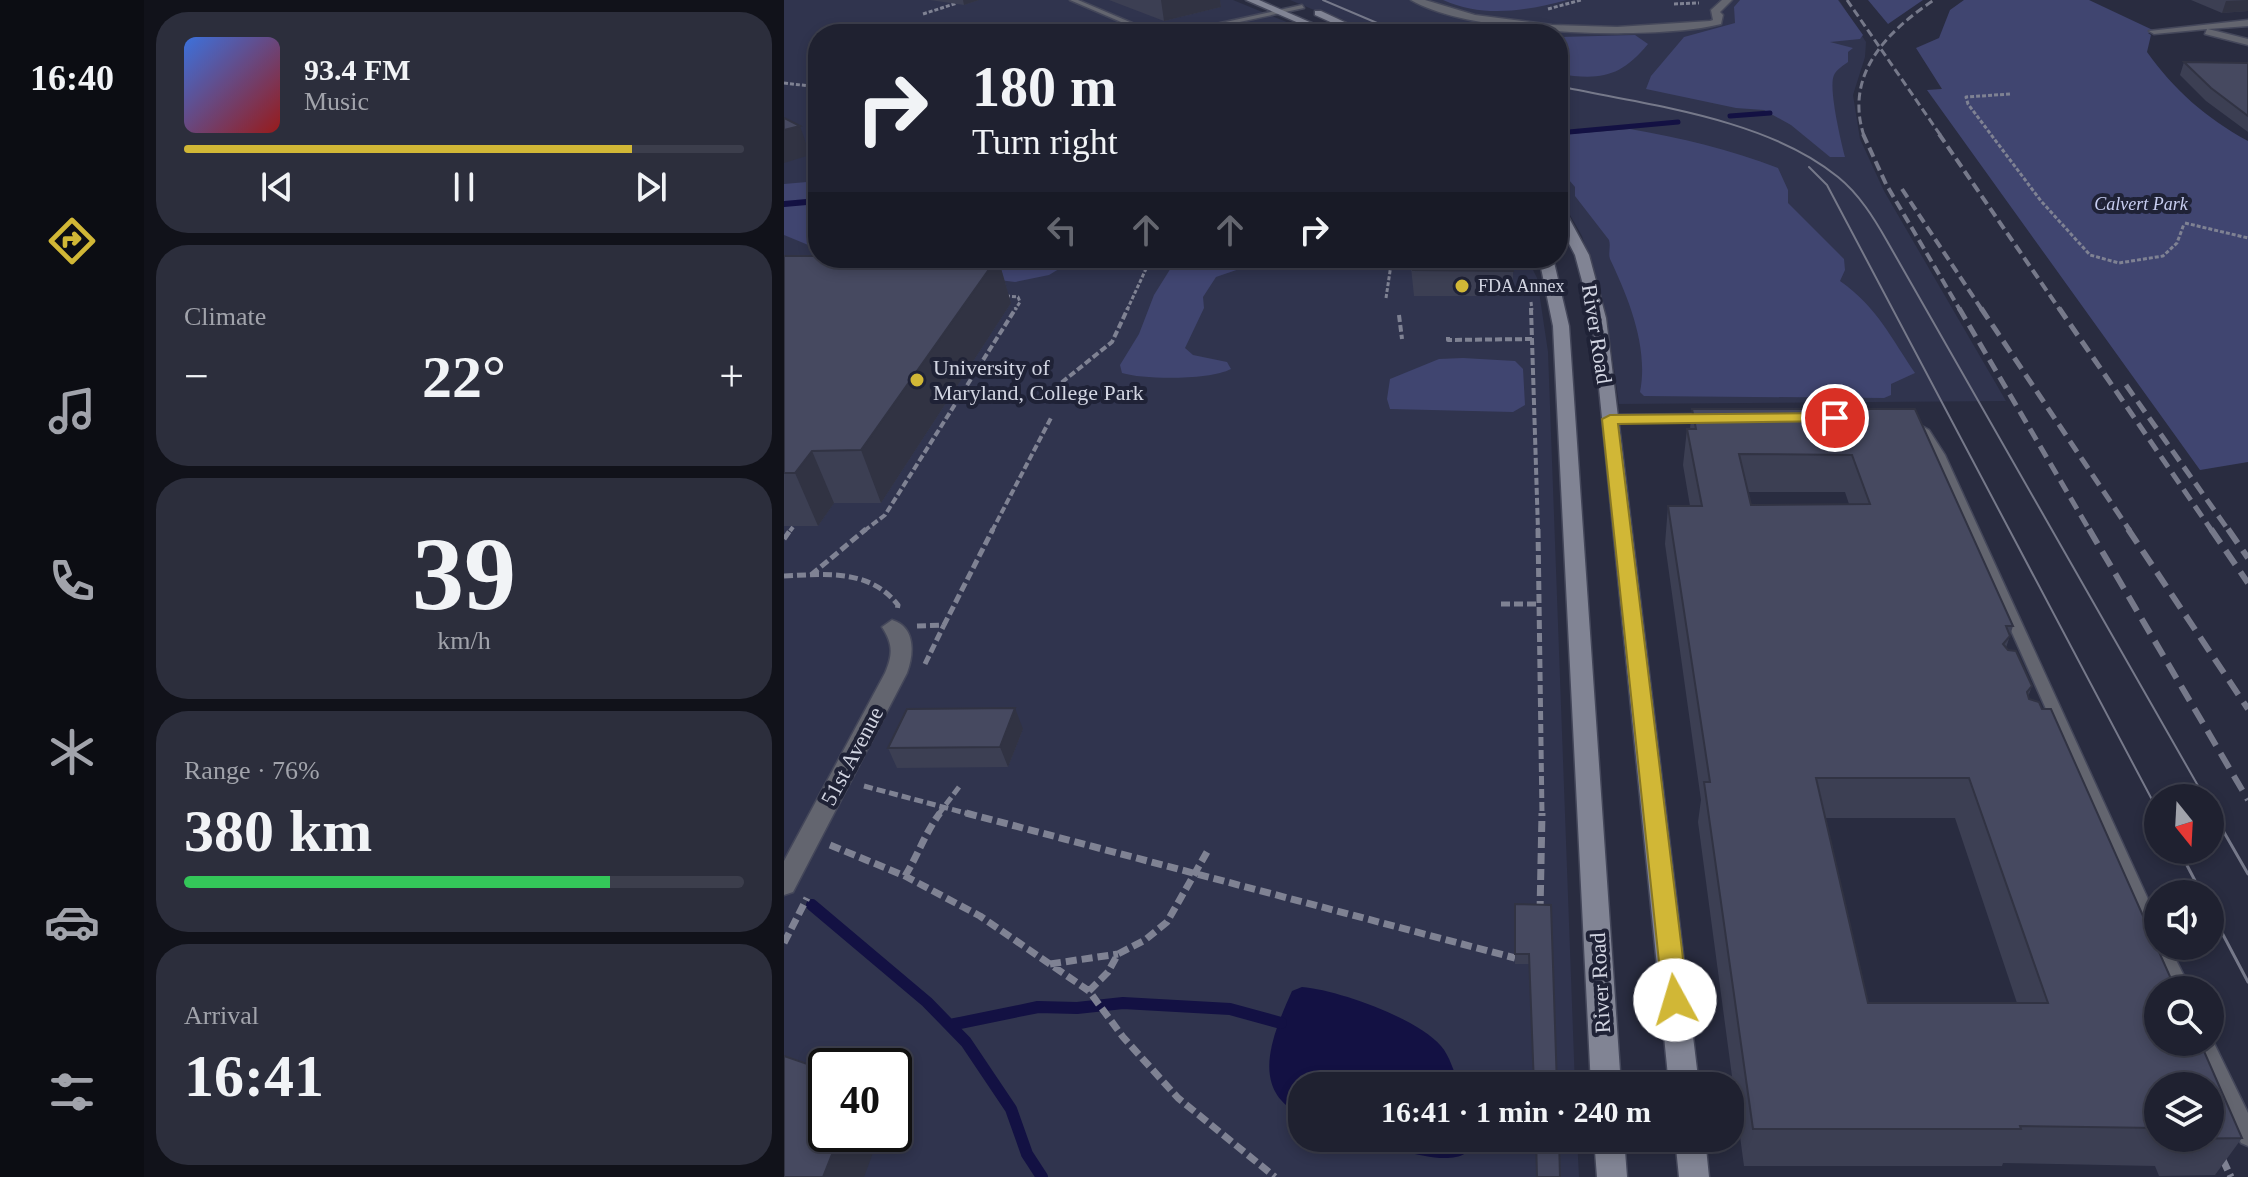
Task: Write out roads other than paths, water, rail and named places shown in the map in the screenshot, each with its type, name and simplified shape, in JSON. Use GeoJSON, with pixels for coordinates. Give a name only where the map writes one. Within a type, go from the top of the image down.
{"type":"FeatureCollection","features":[{"type":"Feature","properties":{"kind":"street"},"geometry":{"type":"LineString","coordinates":[[1251,0],[1308,24]]}},
{"type":"Feature","properties":{"kind":"street"},"geometry":{"type":"LineString","coordinates":[[1284,0],[1342,24]]}},
{"type":"Feature","properties":{"kind":"street"},"geometry":{"type":"LineString","coordinates":[[1416,0],[1452,12],[1517,24]]}},
{"type":"Feature","properties":{"kind":"street"},"geometry":{"type":"LineString","coordinates":[[1568,28],[1601,30],[1710,24],[1718,22],[1718,15],[1714,12],[1727,0]]}},
{"type":"Feature","properties":{"kind":"street"},"geometry":{"type":"LineString","coordinates":[[2154,31],[2248,23]]}},
{"type":"Feature","properties":{"kind":"street"},"geometry":{"type":"LineString","coordinates":[[2193,28],[2248,42]]}},
{"type":"Feature","properties":{"kind":"street","name":"River Road"},"geometry":{"type":"LineString","coordinates":[[1568,228],[1582,255],[1599,318],[1682,1072]]}},
{"type":"Feature","properties":{"kind":"street","name":"River Road"},"geometry":{"type":"LineString","coordinates":[[1548,268],[1561,326],[1605,1072]]}},
{"type":"Feature","properties":{"kind":"street","name":"51st Avenue"},"geometry":{"type":"LineString","coordinates":[[784,885],[902,658],[900,634],[892,627]]}},
{"type":"Feature","properties":{"kind":"street"},"geometry":{"type":"LineString","coordinates":[[1610,1152],[1612,1177]]}},
{"type":"Feature","properties":{"kind":"street"},"geometry":{"type":"LineString","coordinates":[[1691,1152],[1694,1177]]}},
{"type":"Feature","properties":{"kind":"lane"},"geometry":{"type":"LineString","coordinates":[[1073,0],[1131,24]]}},
{"type":"Feature","properties":{"kind":"lane"},"geometry":{"type":"LineString","coordinates":[[1216,24],[1302,7]]}},
{"type":"Feature","properties":{"kind":"lane"},"geometry":{"type":"LineString","coordinates":[[1244,24],[1280,12]]}},
{"type":"Feature","properties":{"kind":"lane"},"geometry":{"type":"LineString","coordinates":[[1610,419],[1722,418]]}},
{"type":"Feature","properties":{"kind":"lane"},"geometry":{"type":"LineString","coordinates":[[1895,421],[1922,429],[1932,440],[2056,734],[2144,913]]}},
{"type":"Feature","properties":{"kind":"lane"},"geometry":{"type":"LineString","coordinates":[[2211,1056],[2248,1136]]}},
{"type":"Feature","properties":{"kind":"waterway"},"geometry":{"type":"LineString","coordinates":[[1730,116],[1770,113]]}},
{"type":"Feature","properties":{"kind":"waterway"},"geometry":{"type":"LineString","coordinates":[[1568,132],[1678,122]]}},
{"type":"Feature","properties":{"kind":"waterway"},"geometry":{"type":"LineString","coordinates":[[784,204],[808,202]]}},
{"type":"Feature","properties":{"kind":"waterway"},"geometry":{"type":"LineString","coordinates":[[812,905],[927,1002],[966,1042],[1011,1109],[1027,1154],[1042,1177]]}},
{"type":"Feature","properties":{"kind":"waterway"},"geometry":{"type":"LineString","coordinates":[[950,1025],[1038,1007],[1077,1008],[1123,1003],[1230,1009],[1281,1023]]}},
{"type":"Feature","properties":{"kind":"tram line"},"geometry":{"type":"LineString","coordinates":[[1323,0],[1379,24]]}},
{"type":"Feature","properties":{"kind":"tram line"},"geometry":{"type":"LineString","coordinates":[[1568,88],[1704,116],[1741,127],[1809,157],[1853,191],[1882,232],[2197,784]]}},
{"type":"Feature","properties":{"kind":"tram line"},"geometry":{"type":"LineString","coordinates":[[1809,167],[1827,185],[2144,785]]}},
{"type":"Feature","properties":{"kind":"tram line"},"geometry":{"type":"LineString","coordinates":[[2224,832],[2248,874]]}},
{"type":"Feature","properties":{"kind":"tram line"},"geometry":{"type":"LineString","coordinates":[[2186,864],[2195,880]]}},
{"type":"Feature","properties":{"kind":"tram line"},"geometry":{"type":"LineString","coordinates":[[2224,937],[2248,982]]}},
{"type":"Feature","properties":{"kind":"railway"},"geometry":{"type":"LineString","coordinates":[[1847,0],[1880,48]]}},
{"type":"Feature","properties":{"kind":"railway"},"geometry":{"type":"LineString","coordinates":[[1880,48],[1900,26],[1934,0]]}},
{"type":"Feature","properties":{"kind":"railway"},"geometry":{"type":"LineString","coordinates":[[1864,136],[1859,114],[1860,94],[1865,75],[1880,48]]}},
{"type":"Feature","properties":{"kind":"railway"},"geometry":{"type":"LineString","coordinates":[[1880,48],[1941,136]]}},
{"type":"Feature","properties":{"kind":"railway"},"geometry":{"type":"LineString","coordinates":[[1863,134],[1886,184],[1960,310]]}},
{"type":"Feature","properties":{"kind":"railway"},"geometry":{"type":"LineString","coordinates":[[1939,134],[2060,310]]}},
{"type":"Feature","properties":{"kind":"railway"},"geometry":{"type":"LineString","coordinates":[[1902,189],[1982,310]]}},
{"type":"Feature","properties":{"kind":"railway"},"geometry":{"type":"LineString","coordinates":[[1959,308],[2090,531]]}},
{"type":"Feature","properties":{"kind":"railway"},"geometry":{"type":"LineString","coordinates":[[1981,308],[2130,531]]}},
{"type":"Feature","properties":{"kind":"railway"},"geometry":{"type":"LineString","coordinates":[[2059,308],[2212,531]]}},
{"type":"Feature","properties":{"kind":"railway"},"geometry":{"type":"LineString","coordinates":[[2126,385],[2229,531]]}},
{"type":"Feature","properties":{"kind":"railway"},"geometry":{"type":"LineString","coordinates":[[2089,529],[2248,800]]}},
{"type":"Feature","properties":{"kind":"railway"},"geometry":{"type":"LineString","coordinates":[[2128,529],[2248,709]]}},
{"type":"Feature","properties":{"kind":"railway"},"geometry":{"type":"LineString","coordinates":[[2211,529],[2248,583]]}},
{"type":"Feature","properties":{"kind":"railway"},"geometry":{"type":"LineString","coordinates":[[2228,529],[2248,558]]}},
{"type":"Feature","properties":{"kind":"place","name":"FDA Annex"},"geometry":{"type":"Point","coordinates":[1462,286]}},
{"type":"Feature","properties":{"kind":"place","name":"University of Maryland, College Park"},"geometry":{"type":"Point","coordinates":[917,380]}},
{"type":"Feature","properties":{"kind":"park label","name":"Calvert Park"},"geometry":{"type":"Point","coordinates":[2141,204]}}]}
